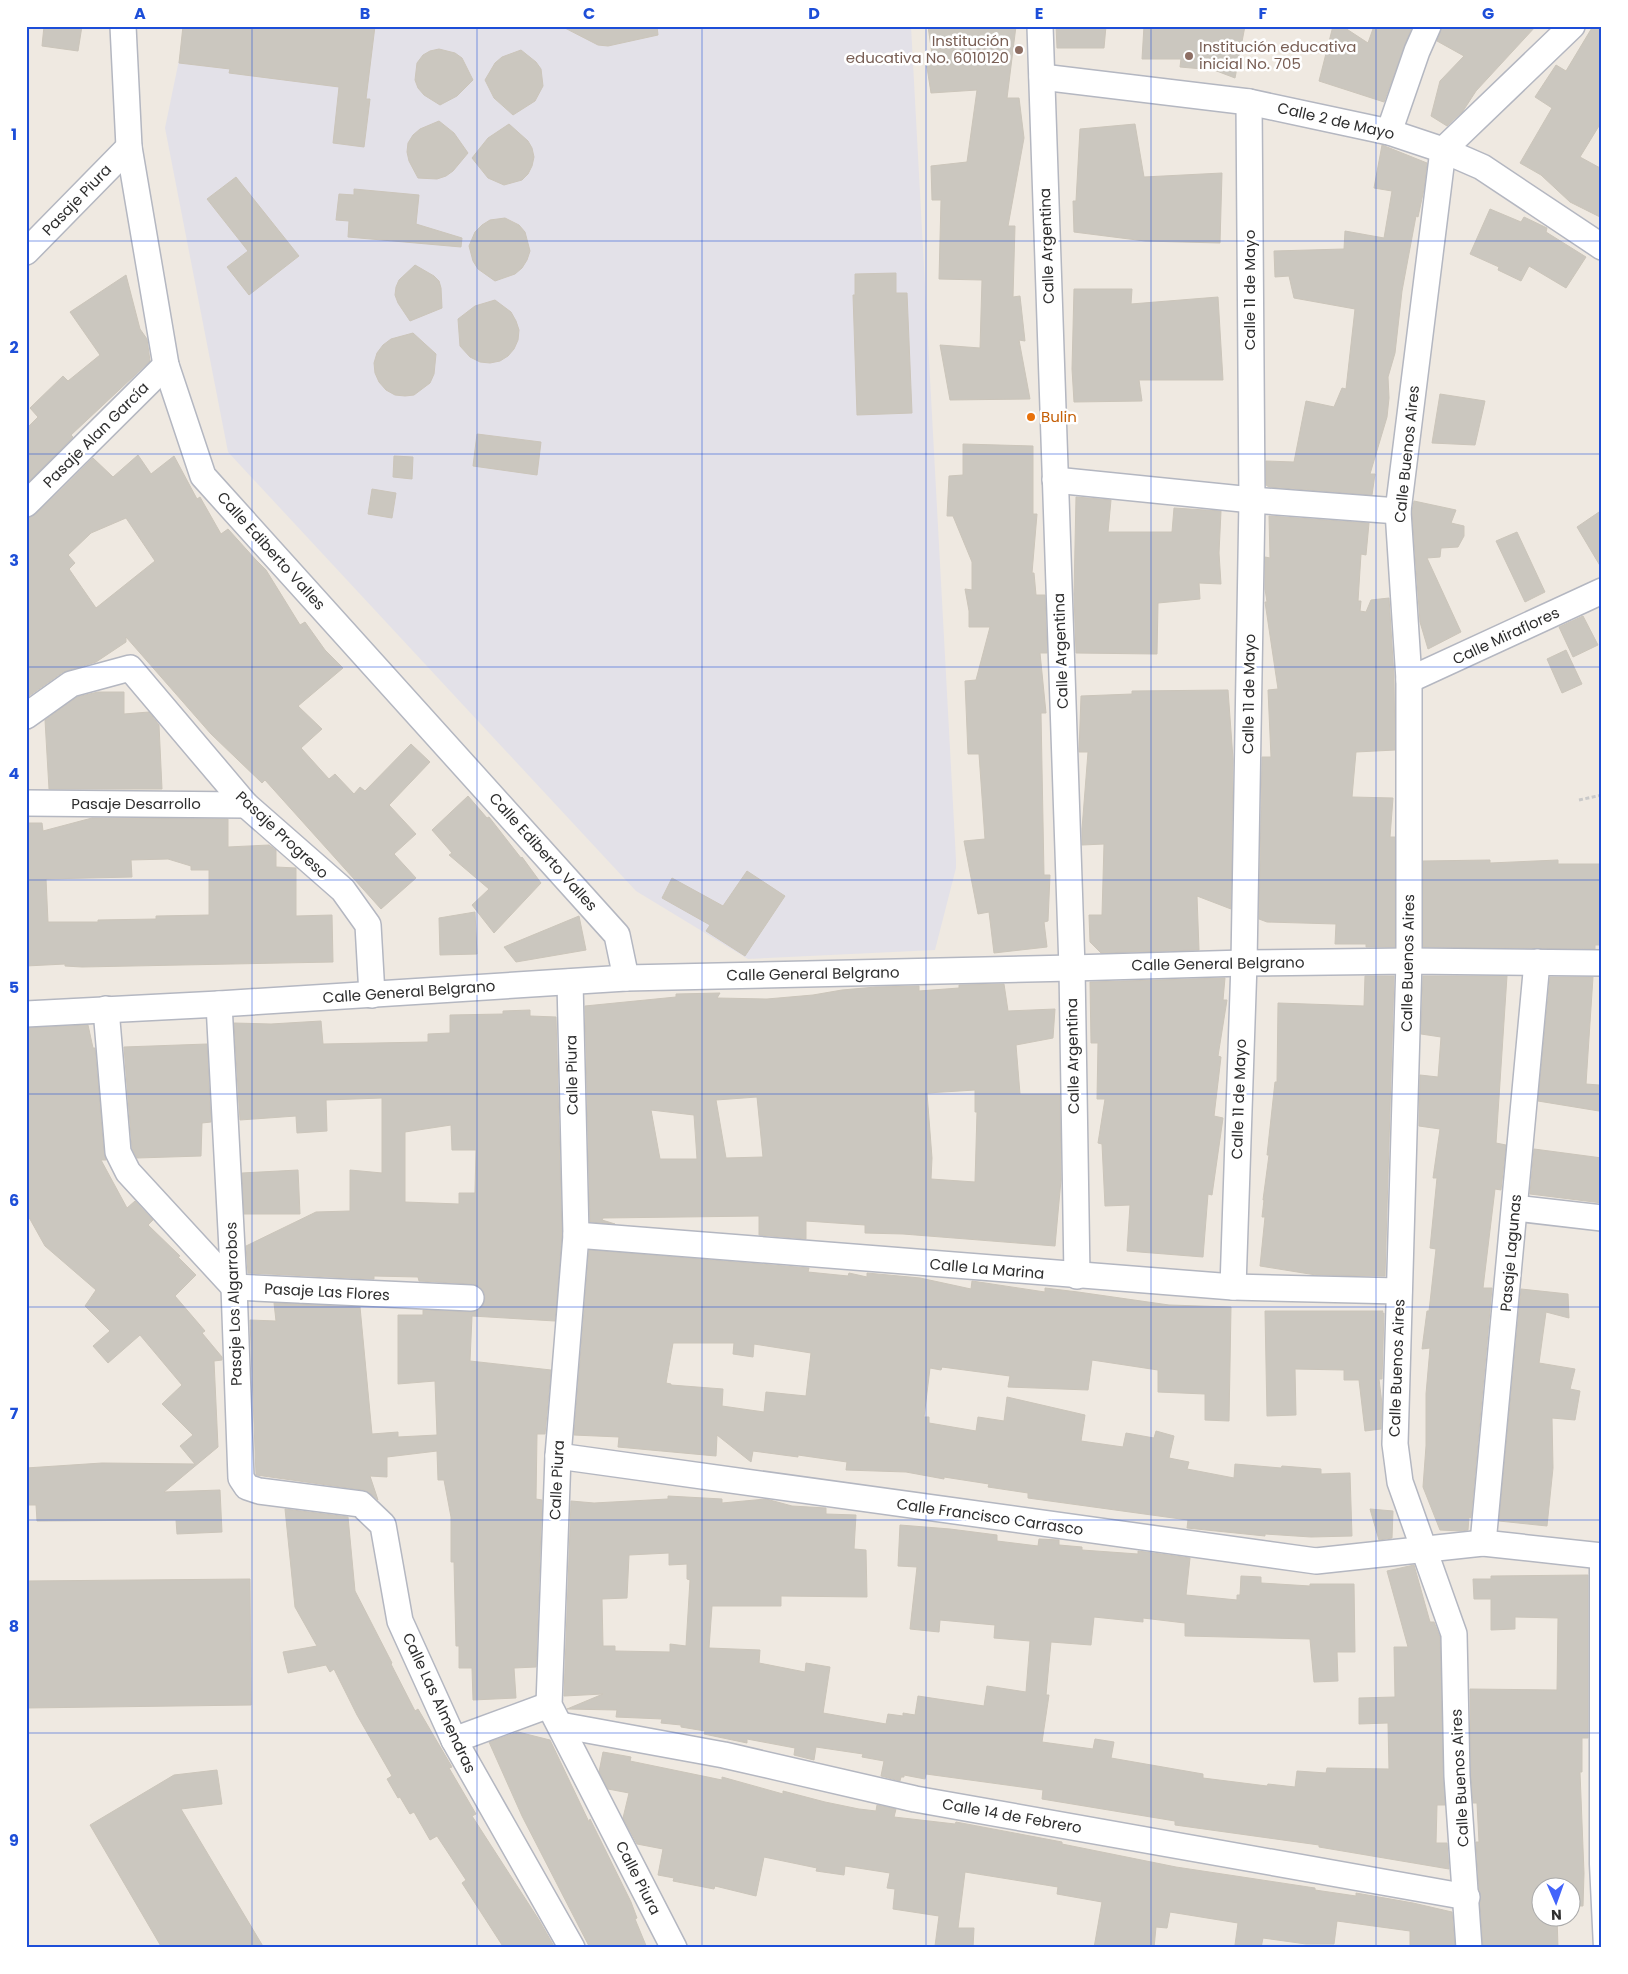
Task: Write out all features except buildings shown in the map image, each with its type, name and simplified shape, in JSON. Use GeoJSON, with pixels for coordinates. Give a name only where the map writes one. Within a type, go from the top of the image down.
{"type":"FeatureCollection","features":[{"type":"Feature","properties":{"kind":"street","name":"Calle Ediberto Valles"},"geometry":{"type":"LineString","coordinates":[[123,26],[129,147],[166,365],[204,476],[617,935],[626,978]]}},
{"type":"Feature","properties":{"kind":"street","name":"Calle Argentina"},"geometry":{"type":"LineString","coordinates":[[1040,26],[1072,968],[1077,1276]]}},
{"type":"Feature","properties":{"kind":"street"},"geometry":{"type":"LineString","coordinates":[[1389,132],[1428,26]]}},
{"type":"Feature","properties":{"kind":"street"},"geometry":{"type":"LineString","coordinates":[[1443,150],[1572,26]]}},
{"type":"Feature","properties":{"kind":"street","name":"Calle 2 de Mayo"},"geometry":{"type":"LineString","coordinates":[[1042,77],[1249,102],[1389,132],[1443,150],[1482,167],[1602,247]]}},
{"type":"Feature","properties":{"kind":"street","name":"Calle 11 de Mayo"},"geometry":{"type":"LineString","coordinates":[[1233,1287],[1244,963],[1252,500],[1249,102]]}},
{"type":"Feature","properties":{"kind":"street","name":"Pasaje Piura"},"geometry":{"type":"LineString","coordinates":[[26,252],[129,147]]}},
{"type":"Feature","properties":{"kind":"street","name":"Calle Buenos Aires"},"geometry":{"type":"LineString","coordinates":[[1443,150],[1398,511],[1409,680],[1409,961],[1394,1444],[1400,1482],[1454,1634],[1457,1776],[1467,1896],[1469,1948]]}},
{"type":"Feature","properties":{"kind":"street","name":"Pasaje Alan García"},"geometry":{"type":"LineString","coordinates":[[26,504],[166,365]]}},
{"type":"Feature","properties":{"kind":"street"},"geometry":{"type":"LineString","coordinates":[[1055,480],[1252,500],[1398,511]]}},
{"type":"Feature","properties":{"kind":"street","name":"Calle Miraflores"},"geometry":{"type":"LineString","coordinates":[[1409,680],[1602,591]]}},
{"type":"Feature","properties":{"kind":"street","name":"Pasaje Progreso"},"geometry":{"type":"LineString","coordinates":[[26,716],[71,684],[130,668],[246,805],[343,890],[368,925],[372,994]]}},
{"type":"Feature","properties":{"kind":"street","name":"Pasaje Desarrollo"},"geometry":{"type":"LineString","coordinates":[[26,803],[246,805]]}},
{"type":"Feature","properties":{"kind":"street","name":"Calle General Belgrano"},"geometry":{"type":"LineString","coordinates":[[26,1014],[219,1004],[626,978],[1244,963],[1409,961],[1602,963]]}},
{"type":"Feature","properties":{"kind":"street","name":"Pasaje Lagunas"},"geometry":{"type":"LineString","coordinates":[[1483,1543],[1537,962]]}},
{"type":"Feature","properties":{"kind":"street","name":"Calle Piura"},"geometry":{"type":"LineString","coordinates":[[570,982],[576,1235],[558,1456],[554,1715],[674,1948]]}},
{"type":"Feature","properties":{"kind":"street","name":"Pasaje Los Algarrobos"},"geometry":{"type":"LineString","coordinates":[[219,1004],[234,1287],[241,1478],[247,1487],[259,1491],[361,1504]]}},
{"type":"Feature","properties":{"kind":"street"},"geometry":{"type":"LineString","coordinates":[[106,1009],[118,1152],[128,1172],[234,1287]]}},
{"type":"Feature","properties":{"kind":"street"},"geometry":{"type":"LineString","coordinates":[[1515,1208],[1602,1218]]}},
{"type":"Feature","properties":{"kind":"street","name":"Calle La Marina"},"geometry":{"type":"LineString","coordinates":[[576,1235],[1233,1287],[1399,1291]]}},
{"type":"Feature","properties":{"kind":"street","name":"Pasaje Las Flores"},"geometry":{"type":"LineString","coordinates":[[234,1287],[472,1298]]}},
{"type":"Feature","properties":{"kind":"street","name":"Calle Francisco Carrasco"},"geometry":{"type":"LineString","coordinates":[[558,1456],[1316,1561],[1483,1543],[1599,1556]]}},
{"type":"Feature","properties":{"kind":"street","name":"Calle Las Almendras"},"geometry":{"type":"LineString","coordinates":[[361,1504],[383,1525],[400,1621],[454,1740],[572,1948]]}},
{"type":"Feature","properties":{"kind":"street"},"geometry":{"type":"LineString","coordinates":[[454,1740],[554,1715]]}},
{"type":"Feature","properties":{"kind":"street","name":"Calle 14 de Febrero"},"geometry":{"type":"LineString","coordinates":[[554,1715],[915,1799],[1467,1896]]}},
{"type":"Feature","properties":{"kind":"lane"},"geometry":{"type":"LineString","coordinates":[[1599,1556],[1600,1948]]}},
{"type":"Feature","properties":{"kind":"path"},"geometry":{"type":"LineString","coordinates":[[1579,800],[1602,796]]}},
{"type":"Feature","properties":{"kind":"shaded area"},"geometry":{"type":"Polygon","coordinates":[[[186,26],[911,26],[956,860],[956,868],[935,950],[748,959],[636,891],[228,452],[165,128],[186,26]]]}},
{"type":"Feature","properties":{"kind":"place","name":"Institución educativa No. 6010120"},"geometry":{"type":"Point","coordinates":[1019,50]}},
{"type":"Feature","properties":{"kind":"place","name":"Institución educativa inicial No. 705"},"geometry":{"type":"Point","coordinates":[1189,56]}},
{"type":"Feature","properties":{"kind":"place","name":"Bulin"},"geometry":{"type":"Point","coordinates":[1031,417]}}]}
